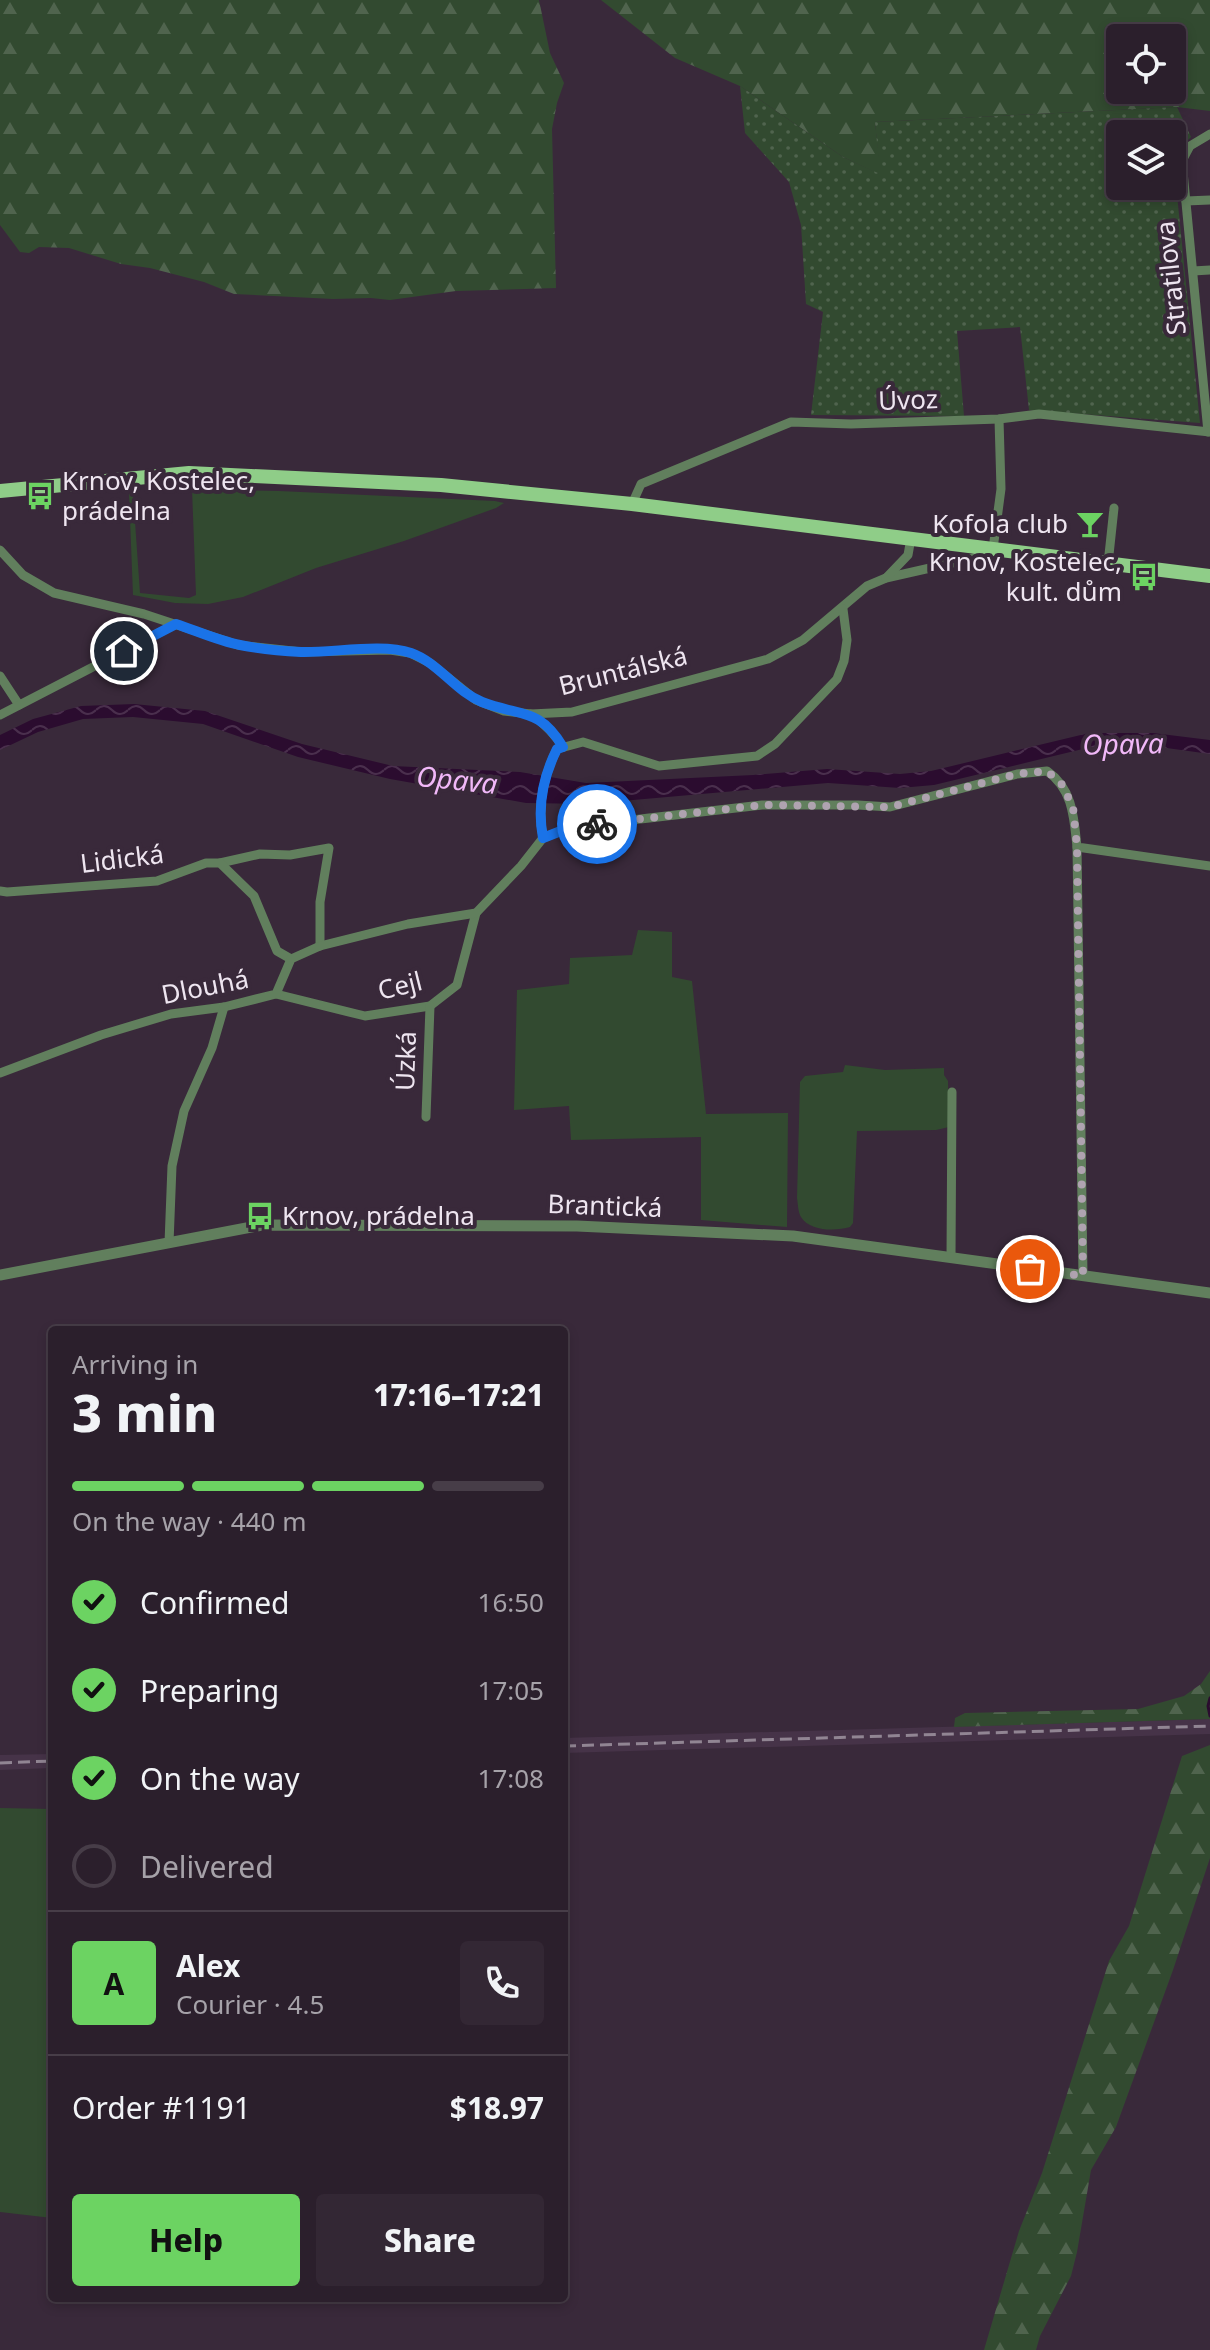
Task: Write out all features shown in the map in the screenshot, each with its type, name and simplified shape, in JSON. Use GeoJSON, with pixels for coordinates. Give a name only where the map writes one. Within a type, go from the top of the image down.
{"type":"FeatureCollection","features":[{"type":"Feature","properties":{"kind":"main road","name":"Bruntálská"},"geometry":{"type":"LineString","coordinates":[[0,491],[189,473],[441,485],[632,504],[1210,576]]}},
{"type":"Feature","properties":{"kind":"street","name":"Stratilova"},"geometry":{"type":"LineString","coordinates":[[1209,432],[1182,161],[1190,146],[1210,134]]}},
{"type":"Feature","properties":{"kind":"street"},"geometry":{"type":"LineString","coordinates":[[1186,201],[1210,200]]}},
{"type":"Feature","properties":{"kind":"street"},"geometry":{"type":"LineString","coordinates":[[1193,271],[1210,270]]}},
{"type":"Feature","properties":{"kind":"street","name":"Úvoz"},"geometry":{"type":"LineString","coordinates":[[632,504],[641,484],[791,422],[851,424],[999,419],[1039,414],[1209,432]]}},
{"type":"Feature","properties":{"kind":"street"},"geometry":{"type":"LineString","coordinates":[[993,549],[1001,489],[999,419]]}},
{"type":"Feature","properties":{"kind":"street"},"geometry":{"type":"LineString","coordinates":[[1108,564],[1114,508]]}},
{"type":"Feature","properties":{"kind":"street","name":"Bruntálská"},"geometry":{"type":"LineString","coordinates":[[886,578],[908,555],[911,538]]}},
{"type":"Feature","properties":{"kind":"street","name":"Bruntálská"},"geometry":{"type":"LineString","coordinates":[[0,550],[23,575],[54,593],[144,614],[238,645],[302,652],[390,650],[410,653],[430,663],[476,700],[504,711],[531,714],[572,712],[768,659],[803,640],[867,586],[886,578],[983,556],[993,549]]}},
{"type":"Feature","properties":{"kind":"street"},"geometry":{"type":"LineString","coordinates":[[543,838],[539,817],[548,768],[557,749],[583,742],[659,766],[757,756],[775,744],[837,679],[847,640],[843,609]]}},
{"type":"Feature","properties":{"kind":"street"},"geometry":{"type":"LineString","coordinates":[[0,715],[176,624]]}},
{"type":"Feature","properties":{"kind":"street"},"geometry":{"type":"LineString","coordinates":[[0,676],[19,705]]}},
{"type":"Feature","properties":{"kind":"street"},"geometry":{"type":"LineString","coordinates":[[531,714],[555,733],[563,747]]}},
{"type":"Feature","properties":{"kind":"street"},"geometry":{"type":"LineString","coordinates":[[220,863],[254,896],[277,951],[291,959],[320,946],[408,924],[476,913],[543,838],[571,827],[762,805],[890,807],[1017,774],[1047,771],[1061,783],[1073,807],[1077,847],[1083,1276]]}},
{"type":"Feature","properties":{"kind":"street"},"geometry":{"type":"LineString","coordinates":[[1077,847],[1210,866]]}},
{"type":"Feature","properties":{"kind":"street","name":"Lidická"},"geometry":{"type":"LineString","coordinates":[[0,891],[157,881],[206,863],[329,848],[320,902],[320,946]]}},
{"type":"Feature","properties":{"kind":"street","name":"Cejl"},"geometry":{"type":"LineString","coordinates":[[276,994],[365,1016],[430,1006],[457,985],[476,913]]}},
{"type":"Feature","properties":{"kind":"street","name":"Dlouhá"},"geometry":{"type":"LineString","coordinates":[[0,1073],[101,1035],[171,1014],[224,1007],[276,994],[291,959]]}},
{"type":"Feature","properties":{"kind":"street","name":"Úzká"},"geometry":{"type":"LineString","coordinates":[[426,1117],[430,1006]]}},
{"type":"Feature","properties":{"kind":"street"},"geometry":{"type":"LineString","coordinates":[[169,1243],[172,1166],[184,1111],[212,1048],[224,1007]]}},
{"type":"Feature","properties":{"kind":"street"},"geometry":{"type":"LineString","coordinates":[[951,1257],[952,1092]]}},
{"type":"Feature","properties":{"kind":"street","name":"Brantická"},"geometry":{"type":"LineString","coordinates":[[0,1275],[262,1225],[577,1226],[793,1236],[1210,1293]]}},
{"type":"Feature","properties":{"kind":"shaded area"},"geometry":{"type":"Polygon","coordinates":[[[1210,1719],[1210,1734],[568,1753],[568,1738],[1210,1719]]]}},
{"type":"Feature","properties":{"kind":"shaded area"},"geometry":{"type":"Polygon","coordinates":[[[48,1754],[48,1768],[0,1770],[0,1755],[48,1754]]]}},
{"type":"Feature","properties":{"kind":"green space"},"geometry":{"type":"Polygon","coordinates":[[[0,0],[539,0],[550,53],[564,83],[552,129],[556,288],[456,291],[390,300],[234,294],[204,282],[121,264],[69,248],[39,247],[29,253],[20,252],[0,225],[0,0]]]}},
{"type":"Feature","properties":{"kind":"green space"},"geometry":{"type":"Polygon","coordinates":[[[601,0],[1210,0],[1210,111],[1177,107],[875,122],[881,175],[843,157],[740,86],[675,58],[601,0]]]}},
{"type":"Feature","properties":{"kind":"green space"},"geometry":{"type":"Polygon","coordinates":[[[740,86],[843,157],[880,174],[875,122],[1177,107],[1183,120],[1106,120],[1106,200],[1178,200],[1200,423],[1029,410],[1020,327],[957,331],[964,416],[811,415],[823,312],[806,304],[801,225],[789,182],[745,133],[740,86]]]}},
{"type":"Feature","properties":{"kind":"green space"},"geometry":{"type":"Polygon","coordinates":[[[192,489],[504,503],[404,541],[316,568],[243,597],[208,604],[175,603],[133,595],[129,493],[133,493],[140,593],[189,598],[196,595],[192,489]]]}},
{"type":"Feature","properties":{"kind":"green space"},"geometry":{"type":"Polygon","coordinates":[[[638,930],[672,932],[672,977],[692,981],[706,1114],[788,1113],[787,1227],[701,1220],[701,1137],[571,1140],[569,1106],[514,1110],[517,990],[569,984],[570,958],[632,955],[638,930]]]}},
{"type":"Feature","properties":{"kind":"green space"},"geometry":{"type":"Polygon","coordinates":[[[845,1065],[885,1070],[944,1068],[948,1081],[949,1127],[936,1130],[857,1131],[853,1223],[850,1227],[831,1230],[805,1222],[798,1208],[800,1082],[805,1076],[843,1072],[845,1065]]]}},
{"type":"Feature","properties":{"kind":"green space"},"geometry":{"type":"Polygon","coordinates":[[[1210,1671],[1210,1719],[954,1727],[955,1718],[965,1713],[1138,1709],[1184,1696],[1201,1684],[1210,1671]]]}},
{"type":"Feature","properties":{"kind":"green space"},"geometry":{"type":"Polygon","coordinates":[[[1210,1745],[1210,1858],[1116,2127],[1091,2170],[1071,2276],[1036,2350],[984,2350],[1019,2231],[1042,2173],[1109,1961],[1129,1926],[1182,1756],[1210,1745]]]}},
{"type":"Feature","properties":{"kind":"green space"},"geometry":{"type":"Polygon","coordinates":[[[0,1808],[48,1809],[48,2218],[0,2212],[0,1808]]]}},
{"type":"Feature","properties":{"kind":"water","name":"Opava"},"geometry":{"type":"Polygon","coordinates":[[[134,704],[205,711],[302,744],[393,766],[520,772],[586,783],[827,769],[900,774],[931,771],[1089,733],[1153,733],[1210,740],[1210,754],[1152,746],[1091,747],[934,785],[900,788],[828,783],[588,804],[526,803],[390,779],[298,757],[203,724],[133,717],[83,719],[38,732],[0,750],[0,735],[33,719],[81,706],[134,704]]]}},
{"type":"Feature","properties":{"kind":"waterway"},"geometry":{"type":"LineString","coordinates":[[1210,1698],[1210,1716]]}},
{"type":"Feature","properties":{"kind":"railway"},"geometry":{"type":"LineString","coordinates":[[568,1746],[1210,1726]]}},
{"type":"Feature","properties":{"kind":"railway"},"geometry":{"type":"LineString","coordinates":[[0,1763],[48,1761]]}},
{"type":"Feature","properties":{"kind":"way so far"},"geometry":{"type":"LineString","coordinates":[[597,824],[762,805],[890,807],[1017,774],[1047,771],[1061,783],[1073,807],[1077,847],[1083,1276],[1030,1269]]}},
{"type":"Feature","properties":{"kind":"place","name":"Krnov, Kostelec, prádelna"},"geometry":{"type":"Point","coordinates":[40,496]}},
{"type":"Feature","properties":{"kind":"place","name":"Kofola club"},"geometry":{"type":"Point","coordinates":[1090,524]}},
{"type":"Feature","properties":{"kind":"place","name":"Krnov, Kostelec, kult. dům"},"geometry":{"type":"Point","coordinates":[1144,577]}},
{"type":"Feature","properties":{"kind":"place","name":"Krnov, prádelna"},"geometry":{"type":"Point","coordinates":[260,1216]}},
{"type":"Feature","properties":{"kind":"route"},"geometry":{"type":"LineString","coordinates":[[124,651],[176,624],[238,645],[302,652],[390,650],[410,653],[430,663],[476,700],[504,711],[531,714],[555,733],[563,747],[557,749],[548,768],[539,817],[543,838],[571,827],[597,824]]}}]}
